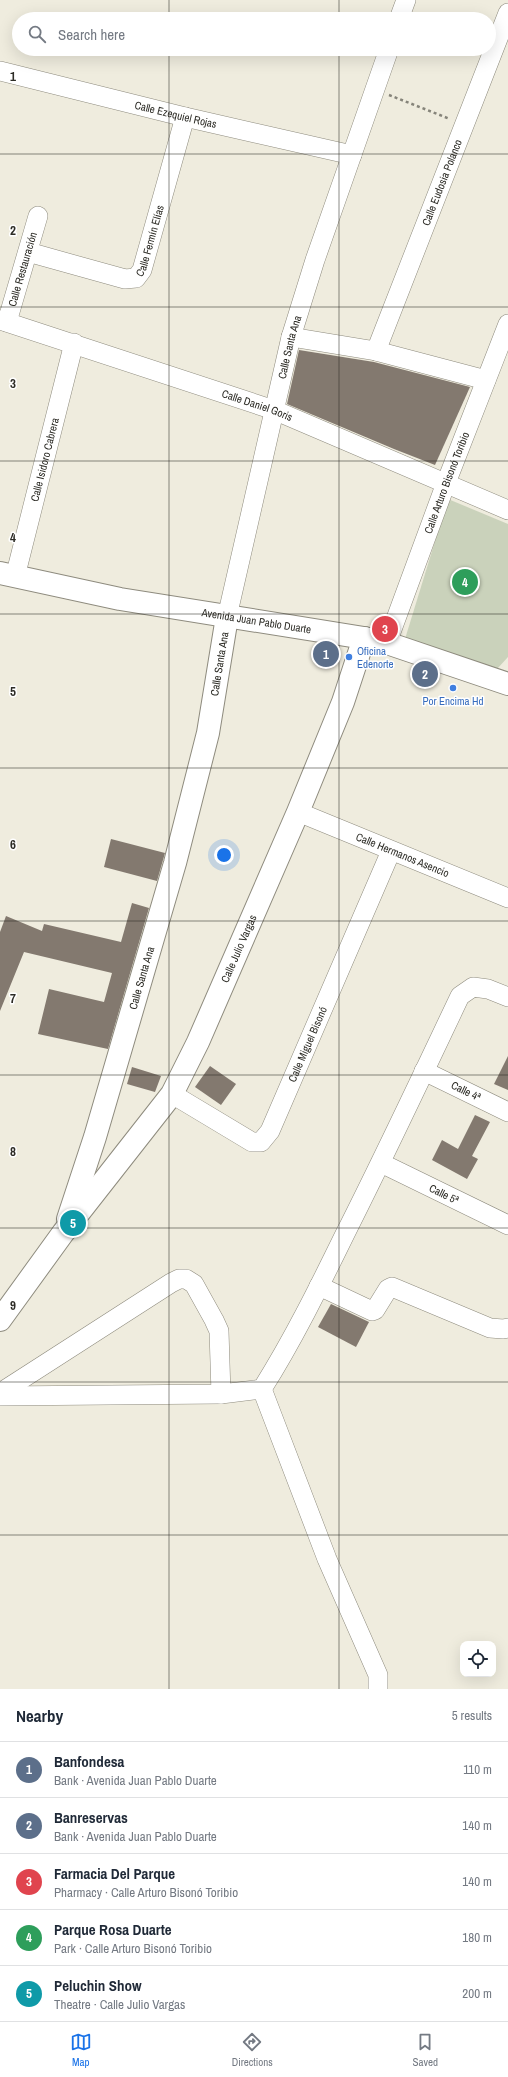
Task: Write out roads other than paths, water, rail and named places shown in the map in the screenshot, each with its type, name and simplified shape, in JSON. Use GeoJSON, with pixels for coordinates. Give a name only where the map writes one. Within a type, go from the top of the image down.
{"type":"FeatureCollection","features":[{"type":"Feature","properties":{"kind":"main road","name":"Avenida Juan Pablo Duarte"},"geometry":{"type":"LineString","coordinates":[[7,575],[120,599],[364,638],[506,678]]}},
{"type":"Feature","properties":{"kind":"main road","name":"Calle Santa Ana"},"geometry":{"type":"LineString","coordinates":[[63,1233],[95,1138],[175,863],[208,733],[227,617]]}},
{"type":"Feature","properties":{"kind":"main road","name":"Calle Julio Vargas"},"geometry":{"type":"LineString","coordinates":[[0,1320],[63,1233],[172,1094],[198,1042],[298,812],[343,702],[364,638]]}},
{"type":"Feature","properties":{"kind":"main road"},"geometry":{"type":"LineString","coordinates":[[95,1138],[124,1155]]}},
{"type":"Feature","properties":{"kind":"street"},"geometry":{"type":"LineString","coordinates":[[402,12],[406,0]]}},
{"type":"Feature","properties":{"kind":"street","name":"Calle Eudosia Polanco"},"geometry":{"type":"LineString","coordinates":[[496,44],[508,13]]}},
{"type":"Feature","properties":{"kind":"street","name":"Calle Santa Ana"},"geometry":{"type":"LineString","coordinates":[[227,617],[291,337],[314,260],[386,56]]}},
{"type":"Feature","properties":{"kind":"street","name":"Calle Eudosia Polanco"},"geometry":{"type":"LineString","coordinates":[[376,351],[491,56]]}},
{"type":"Feature","properties":{"kind":"street","name":"Calle Ezequiel Rojas"},"geometry":{"type":"LineString","coordinates":[[0,71],[185,117],[352,155]]}},
{"type":"Feature","properties":{"kind":"street","name":"Calle Fermín Elías"},"geometry":{"type":"LineString","coordinates":[[28,252],[125,279],[136,278],[142,270],[185,117]]}},
{"type":"Feature","properties":{"kind":"street","name":"Calle Restauración"},"geometry":{"type":"LineString","coordinates":[[4,321],[28,252],[38,216]]}},
{"type":"Feature","properties":{"kind":"street","name":"Calle Daniel Goris"},"geometry":{"type":"LineString","coordinates":[[4,321],[274,410],[508,510]]}},
{"type":"Feature","properties":{"kind":"street","name":"Calle Arturo Bisonó Toribio"},"geometry":{"type":"LineString","coordinates":[[387,644],[446,483],[508,324]]}},
{"type":"Feature","properties":{"kind":"street"},"geometry":{"type":"LineString","coordinates":[[291,337],[376,351],[486,380]]}},
{"type":"Feature","properties":{"kind":"street","name":"Calle Isidoro Cabrera"},"geometry":{"type":"LineString","coordinates":[[7,575],[74,343]]}},
{"type":"Feature","properties":{"kind":"street","name":"Calle Hermanos Asencio"},"geometry":{"type":"LineString","coordinates":[[298,812],[390,851],[508,898]]}},
{"type":"Feature","properties":{"kind":"street","name":"Calle Miguel Bisonó"},"geometry":{"type":"LineString","coordinates":[[172,1094],[252,1142],[261,1142],[270,1131],[390,851]]}},
{"type":"Feature","properties":{"kind":"street"},"geometry":{"type":"LineString","coordinates":[[262,1389],[280,1360],[381,1164],[460,996],[473,987],[488,989],[508,997]]}},
{"type":"Feature","properties":{"kind":"street","name":"Calle 4ª"},"geometry":{"type":"LineString","coordinates":[[424,1071],[508,1112]]}},
{"type":"Feature","properties":{"kind":"street","name":"Calle 5ª"},"geometry":{"type":"LineString","coordinates":[[381,1164],[508,1225]]}},
{"type":"Feature","properties":{"kind":"street"},"geometry":{"type":"LineString","coordinates":[[0,1393],[178,1279],[186,1279],[194,1284],[219,1331],[221,1394]]}},
{"type":"Feature","properties":{"kind":"street"},"geometry":{"type":"LineString","coordinates":[[319,1286],[372,1311],[375,1310],[388,1289],[392,1287],[490,1328],[505,1329]]}},
{"type":"Feature","properties":{"kind":"street"},"geometry":{"type":"LineString","coordinates":[[0,1396],[221,1394],[262,1389]]}},
{"type":"Feature","properties":{"kind":"street"},"geometry":{"type":"LineString","coordinates":[[262,1389],[327,1558],[378,1675],[378,1689]]}},
{"type":"Feature","properties":{"kind":"place","name":"Parque Rosa Duarte"},"geometry":{"type":"Point","coordinates":[465,582]}},
{"type":"Feature","properties":{"kind":"place","name":"Farmacia Del Parque"},"geometry":{"type":"Point","coordinates":[385,629]}},
{"type":"Feature","properties":{"kind":"place","name":"Banfondesa"},"geometry":{"type":"Point","coordinates":[326,654]}},
{"type":"Feature","properties":{"kind":"place","name":"Oficina Edenorte"},"geometry":{"type":"Point","coordinates":[349,657]}},
{"type":"Feature","properties":{"kind":"place","name":"Banreservas"},"geometry":{"type":"Point","coordinates":[425,674]}},
{"type":"Feature","properties":{"kind":"place","name":"Por Encima Hd"},"geometry":{"type":"Point","coordinates":[453,688]}},
{"type":"Feature","properties":{"kind":"place","name":"Peluchin Show"},"geometry":{"type":"Point","coordinates":[73,1223]}}]}
